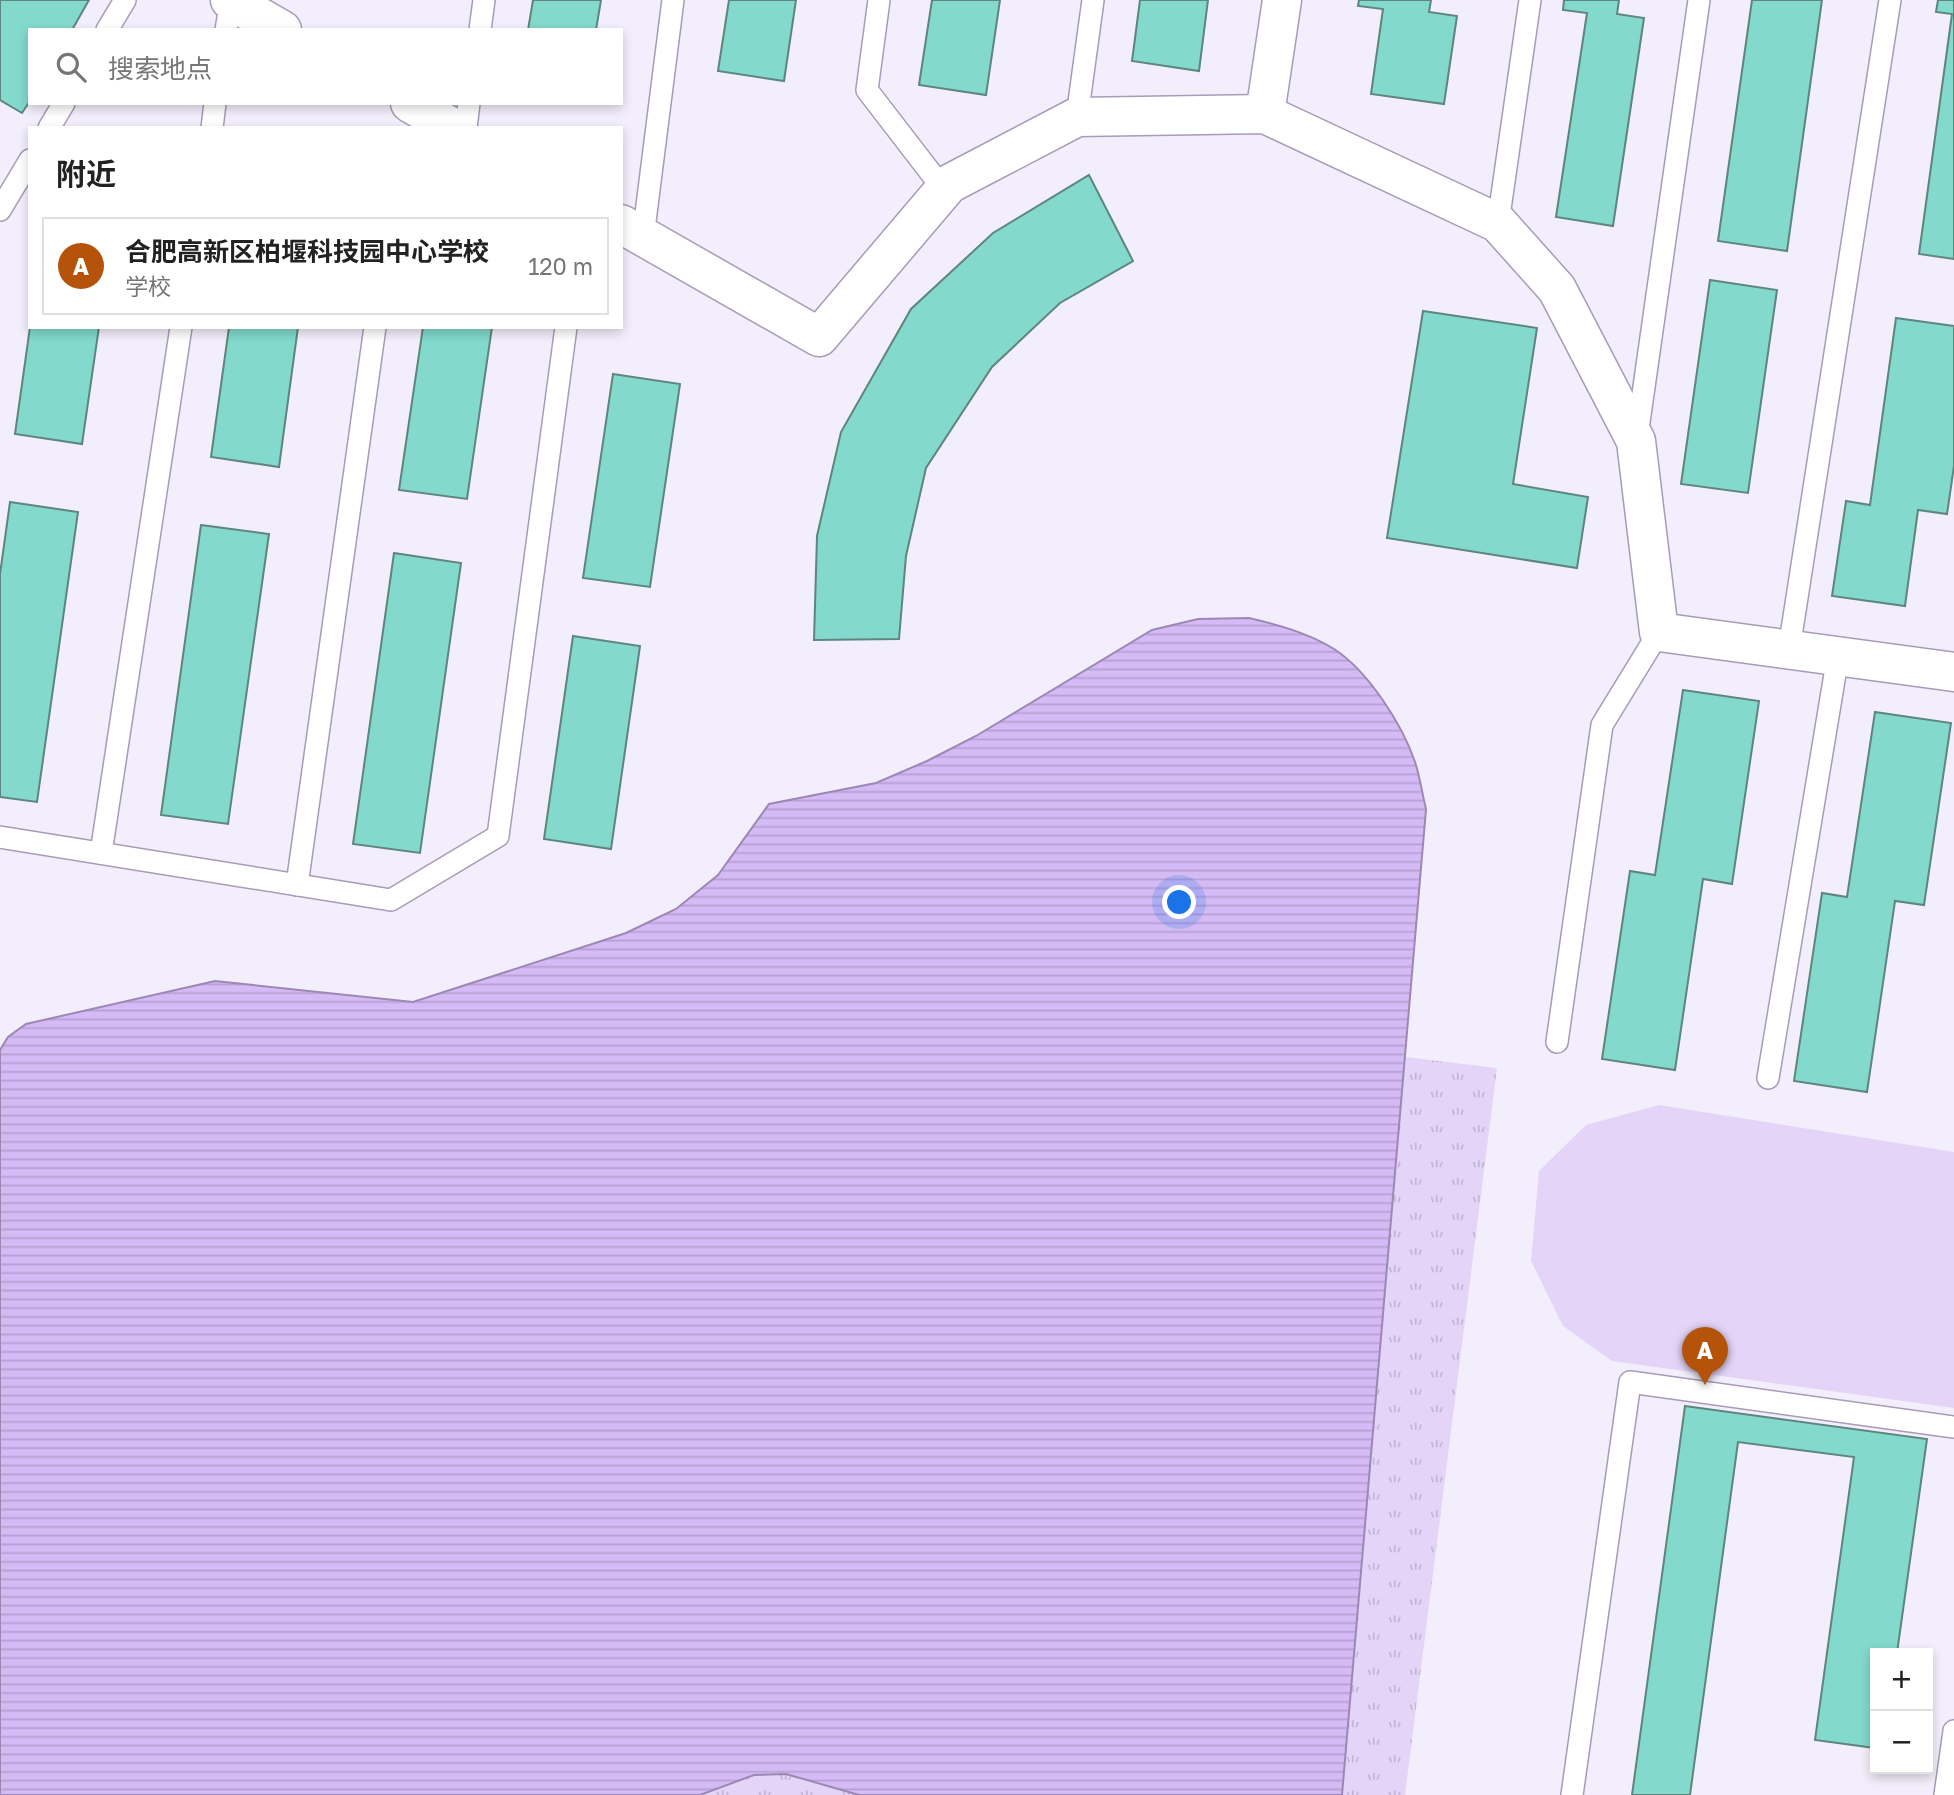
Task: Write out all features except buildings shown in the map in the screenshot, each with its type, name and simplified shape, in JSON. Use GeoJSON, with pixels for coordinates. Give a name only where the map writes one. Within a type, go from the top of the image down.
{"type":"FeatureCollection","features":[{"type":"Feature","properties":{"kind":"street"},"geometry":{"type":"LineString","coordinates":[[230,0],[279,28]]}},
{"type":"Feature","properties":{"kind":"street"},"geometry":{"type":"LineString","coordinates":[[1265,114],[1282,0]]}},
{"type":"Feature","properties":{"kind":"street"},"geometry":{"type":"LineString","coordinates":[[412,105],[449,126]]}},
{"type":"Feature","properties":{"kind":"street"},"geometry":{"type":"LineString","coordinates":[[632,230],[818,337],[949,184],[1077,117],[1265,114],[1498,223],[1557,289],[1636,441],[1659,632],[1954,672]]}},
{"type":"Feature","properties":{"kind":"lane"},"geometry":{"type":"LineString","coordinates":[[108,28],[125,0]]}},
{"type":"Feature","properties":{"kind":"lane"},"geometry":{"type":"LineString","coordinates":[[226,28],[230,0]]}},
{"type":"Feature","properties":{"kind":"lane"},"geometry":{"type":"LineString","coordinates":[[480,28],[484,0]]}},
{"type":"Feature","properties":{"kind":"lane"},"geometry":{"type":"LineString","coordinates":[[632,230],[673,0]]}},
{"type":"Feature","properties":{"kind":"lane"},"geometry":{"type":"LineString","coordinates":[[879,0],[867,90],[944,190]]}},
{"type":"Feature","properties":{"kind":"lane"},"geometry":{"type":"LineString","coordinates":[[1077,117],[1093,0]]}},
{"type":"Feature","properties":{"kind":"lane"},"geometry":{"type":"LineString","coordinates":[[1498,223],[1530,0]]}},
{"type":"Feature","properties":{"kind":"lane"},"geometry":{"type":"LineString","coordinates":[[1636,441],[1699,0]]}},
{"type":"Feature","properties":{"kind":"lane"},"geometry":{"type":"LineString","coordinates":[[1789,649],[1890,0]]}},
{"type":"Feature","properties":{"kind":"lane"},"geometry":{"type":"LineString","coordinates":[[50,126],[63,105]]}},
{"type":"Feature","properties":{"kind":"lane"},"geometry":{"type":"LineString","coordinates":[[212,126],[215,105]]}},
{"type":"Feature","properties":{"kind":"lane"},"geometry":{"type":"LineString","coordinates":[[403,126],[408,105]]}},
{"type":"Feature","properties":{"kind":"lane"},"geometry":{"type":"LineString","coordinates":[[466,126],[470,105]]}},
{"type":"Feature","properties":{"kind":"lane"},"geometry":{"type":"LineString","coordinates":[[0,211],[28,163]]}},
{"type":"Feature","properties":{"kind":"lane"},"geometry":{"type":"LineString","coordinates":[[101,853],[181,329]]}},
{"type":"Feature","properties":{"kind":"lane"},"geometry":{"type":"LineString","coordinates":[[297,885],[375,329]]}},
{"type":"Feature","properties":{"kind":"lane"},"geometry":{"type":"LineString","coordinates":[[0,837],[391,900],[498,836],[566,329]]}},
{"type":"Feature","properties":{"kind":"lane"},"geometry":{"type":"LineString","coordinates":[[1557,1042],[1602,725],[1659,632]]}},
{"type":"Feature","properties":{"kind":"lane"},"geometry":{"type":"LineString","coordinates":[[1768,1078],[1838,656]]}},
{"type":"Feature","properties":{"kind":"lane"},"geometry":{"type":"LineString","coordinates":[[1572,1795],[1630,1382],[1954,1427]]}},
{"type":"Feature","properties":{"kind":"lane"},"geometry":{"type":"LineString","coordinates":[[1945,1795],[1954,1731]]}},
{"type":"Feature","properties":{"kind":"green space"},"geometry":{"type":"Polygon","coordinates":[[[1405,1057],[1497,1068],[1405,1795],[1342,1795],[1405,1057]]]}},
{"type":"Feature","properties":{"kind":"green space"},"geometry":{"type":"Polygon","coordinates":[[[1659,1105],[1954,1152],[1954,1408],[1612,1361],[1563,1326],[1531,1261],[1539,1171],[1586,1125],[1659,1105]]]}},
{"type":"Feature","properties":{"kind":"green space"},"geometry":{"type":"Polygon","coordinates":[[[786,1774],[859,1795],[700,1795],[754,1775],[786,1774]]]}},
{"type":"Feature","properties":{"kind":"shaded area"},"geometry":{"type":"Polygon","coordinates":[[[1249,618],[1314,638],[1334,649],[1359,671],[1371,684],[1402,731],[1415,762],[1426,809],[1342,1795],[859,1795],[786,1774],[754,1775],[700,1795],[0,1795],[0,1050],[8,1037],[26,1024],[215,981],[413,1002],[626,933],[676,909],[718,875],[769,804],[876,783],[927,761],[976,736],[1152,630],[1198,619],[1249,618]]]}},
{"type":"Feature","properties":{"kind":"place","name":"合肥高新区柏堰科技园中心学校"},"geometry":{"type":"Point","coordinates":[1705,1385]}}]}
